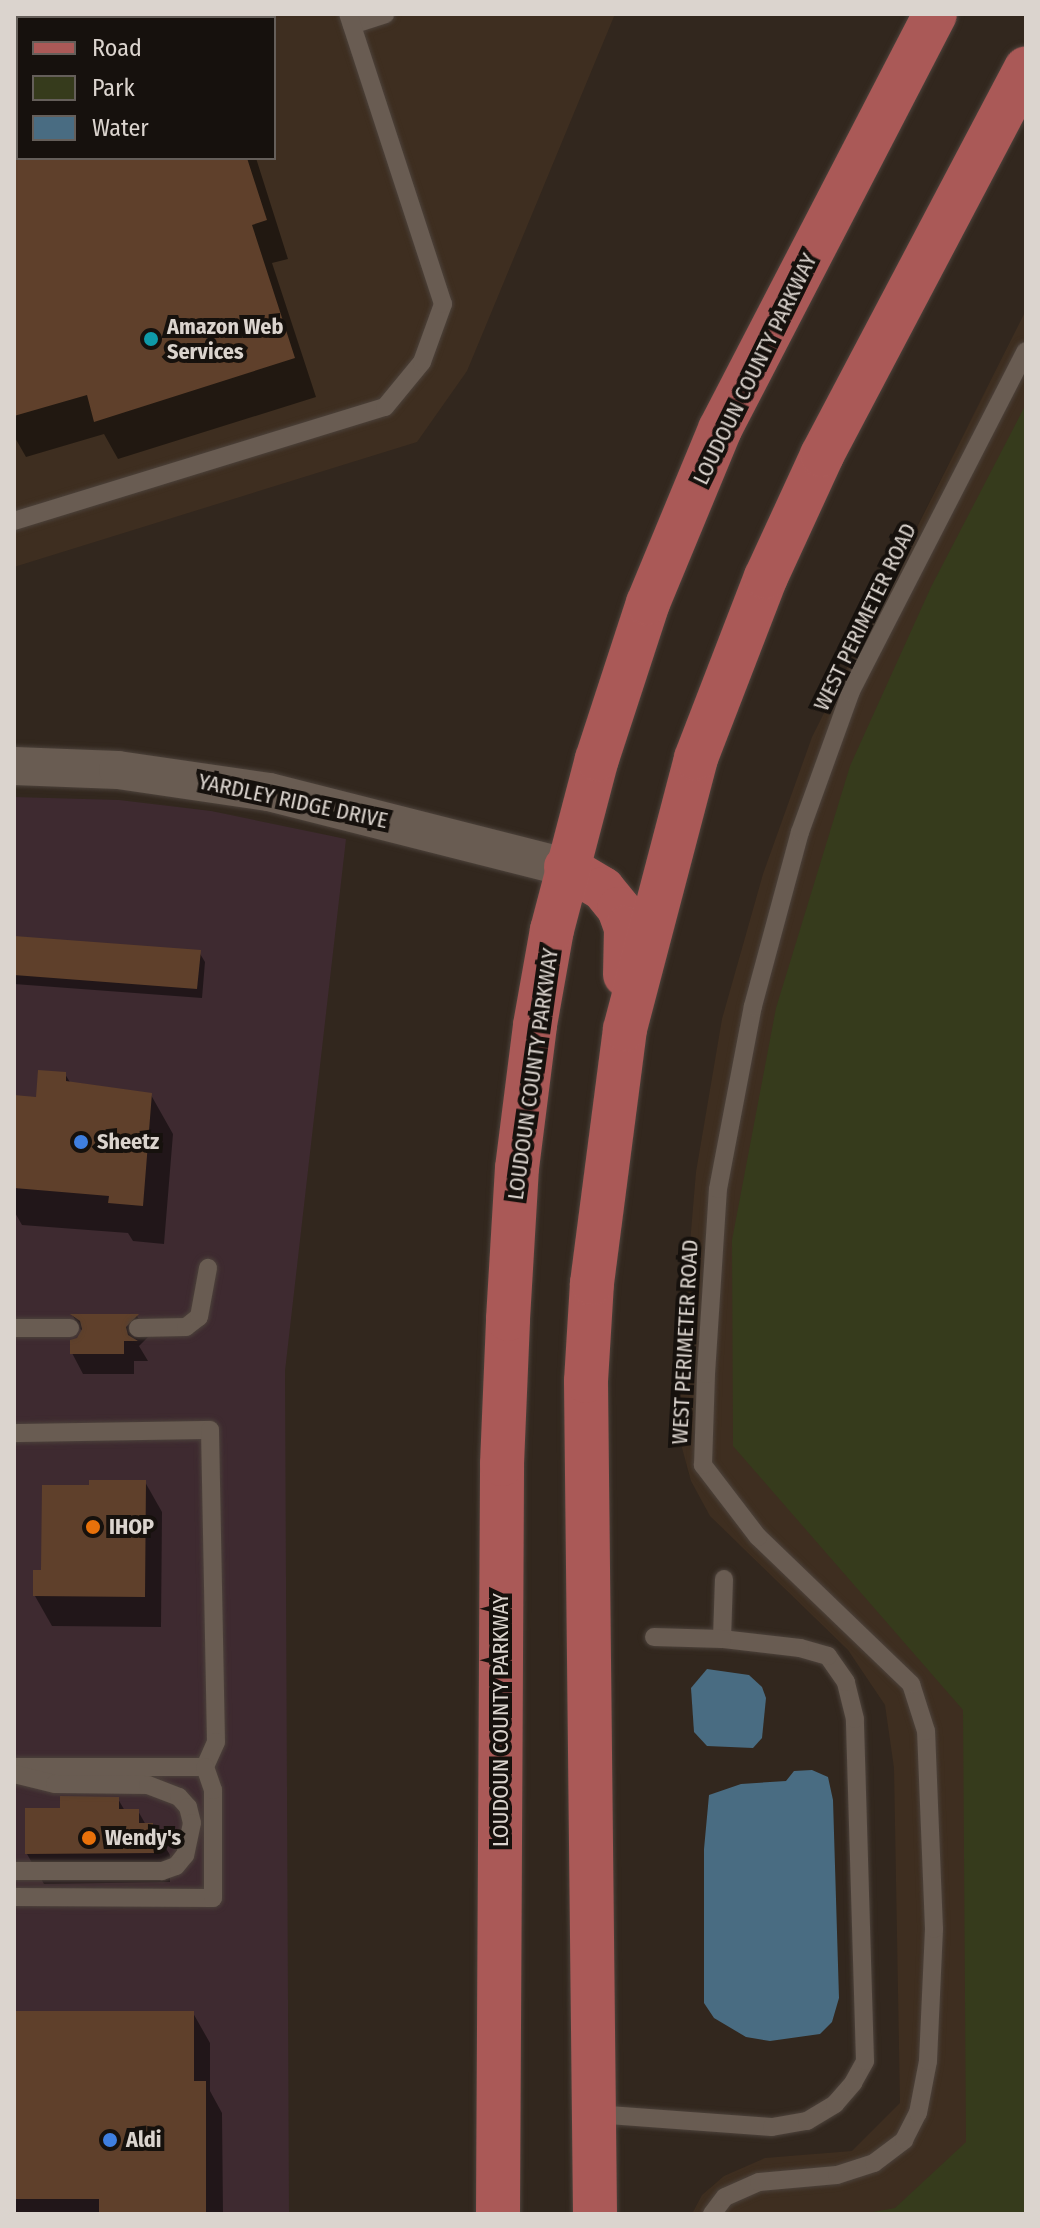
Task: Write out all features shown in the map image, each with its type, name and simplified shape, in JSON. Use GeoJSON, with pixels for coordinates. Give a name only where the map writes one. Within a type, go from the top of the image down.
{"type":"FeatureCollection","features":[{"type":"Feature","properties":{"kind":"main road","name":"LOUDOUN COUNTY PARKWAY"},"geometry":{"type":"LineString","coordinates":[[498,2214],[502,1480],[508,1319],[517,1168],[535,1025],[566,867],[648,603],[720,429],[935,14]]}},
{"type":"Feature","properties":{"kind":"main road"},"geometry":{"type":"LineString","coordinates":[[625,1029],[696,758],[766,577],[822,455],[1026,68]]}},
{"type":"Feature","properties":{"kind":"main road"},"geometry":{"type":"LineString","coordinates":[[566,867],[603,889],[619,909],[626,928],[625,1029],[592,1283],[586,1381],[595,2214]]}},
{"type":"Feature","properties":{"kind":"street","name":"YARDLEY RIDGE DRIVE"},"geometry":{"type":"LineString","coordinates":[[14,766],[118,770],[269,792],[566,867]]}},
{"type":"Feature","properties":{"kind":"lane"},"geometry":{"type":"LineString","coordinates":[[14,521],[385,407],[422,362],[443,304],[350,20],[385,14]]}},
{"type":"Feature","properties":{"kind":"lane","name":"WEST PERIMETER ROAD"},"geometry":{"type":"LineString","coordinates":[[712,2214],[725,2197],[759,2182],[837,2175],[874,2163],[904,2140],[918,2113],[928,2061],[934,1929],[926,1731],[911,1684],[758,1537],[703,1465],[706,1374],[718,1189],[753,1006],[800,832],[851,691],[1026,351]]}},
{"type":"Feature","properties":{"kind":"lane"},"geometry":{"type":"LineString","coordinates":[[138,1328],[186,1327],[199,1317],[208,1268]]}},
{"type":"Feature","properties":{"kind":"lane"},"geometry":{"type":"LineString","coordinates":[[14,1328],[70,1328]]}},
{"type":"Feature","properties":{"kind":"lane"},"geometry":{"type":"LineString","coordinates":[[14,1433],[210,1430],[216,1742],[205,1767],[213,1790],[213,1898],[14,1897]]}},
{"type":"Feature","properties":{"kind":"lane"},"geometry":{"type":"LineString","coordinates":[[722,1639],[724,1579]]}},
{"type":"Feature","properties":{"kind":"lane"},"geometry":{"type":"LineString","coordinates":[[595,2114],[772,2127],[807,2121],[835,2104],[853,2083],[865,2061],[855,1719],[846,1682],[828,1656],[800,1648],[722,1639],[654,1637]]}},
{"type":"Feature","properties":{"kind":"lane"},"geometry":{"type":"LineString","coordinates":[[14,1767],[205,1767]]}},
{"type":"Feature","properties":{"kind":"lane"},"geometry":{"type":"LineString","coordinates":[[14,1774],[55,1784],[148,1785],[179,1797],[188,1807],[192,1823],[185,1855],[176,1866],[162,1871],[14,1871]]}},
{"type":"Feature","properties":{"kind":"shaded area"},"geometry":{"type":"Polygon","coordinates":[[[14,14],[615,14],[467,371],[417,442],[14,567],[14,14]]]}},
{"type":"Feature","properties":{"kind":"shaded area"},"geometry":{"type":"Polygon","coordinates":[[[1026,310],[1026,2214],[692,2214],[702,2195],[724,2176],[765,2158],[852,2151],[900,2103],[894,1768],[885,1705],[848,1650],[710,1516],[691,1481],[675,1422],[696,1172],[722,1019],[763,874],[812,737],[1026,310]]]}},
{"type":"Feature","properties":{"kind":"shaded area"},"geometry":{"type":"Polygon","coordinates":[[[14,797],[119,800],[211,811],[346,839],[285,1371],[289,2214],[14,2214],[14,797]]]}},
{"type":"Feature","properties":{"kind":"green space"},"geometry":{"type":"Polygon","coordinates":[[[1026,404],[1026,2214],[862,2214],[895,2208],[966,2142],[963,1710],[733,1446],[732,1240],[776,1008],[850,766],[931,587],[1026,404]]]}},
{"type":"Feature","properties":{"kind":"water"},"geometry":{"type":"Polygon","coordinates":[[[707,1669],[749,1675],[762,1687],[766,1698],[762,1738],[753,1748],[707,1746],[694,1732],[691,1688],[707,1669]]]}},
{"type":"Feature","properties":{"kind":"water"},"geometry":{"type":"Polygon","coordinates":[[[812,1770],[828,1777],[833,1800],[839,1998],[832,2022],[820,2034],[770,2041],[746,2037],[714,2018],[704,2003],[704,1849],[709,1795],[741,1784],[786,1781],[794,1771],[812,1770]]]}},
{"type":"Feature","properties":{"kind":"building"},"geometry":{"type":"Polygon","coordinates":[[[14,158],[248,160],[267,220],[252,225],[295,358],[94,422],[87,395],[14,416],[14,158]]]}},
{"type":"Feature","properties":{"kind":"building"},"geometry":{"type":"Polygon","coordinates":[[[14,936],[201,950],[197,989],[14,975],[14,936]]]}},
{"type":"Feature","properties":{"kind":"building","name":"Sheetz"},"geometry":{"type":"Polygon","coordinates":[[[38,1070],[66,1072],[66,1081],[152,1093],[143,1206],[108,1203],[109,1196],[14,1188],[14,1095],[36,1097],[38,1070]]]}},
{"type":"Feature","properties":{"kind":"building"},"geometry":{"type":"Polygon","coordinates":[[[70,1314],[139,1314],[126,1327],[128,1335],[138,1341],[124,1341],[124,1354],[70,1354],[70,1340],[77,1338],[82,1329],[80,1321],[70,1314]]]}},
{"type":"Feature","properties":{"kind":"building","name":"IHOP"},"geometry":{"type":"Polygon","coordinates":[[[89,1480],[146,1480],[145,1597],[33,1596],[33,1570],[41,1570],[42,1485],[89,1485],[89,1480]]]}},
{"type":"Feature","properties":{"kind":"building","name":"Wendy's"},"geometry":{"type":"Polygon","coordinates":[[[60,1796],[119,1797],[119,1809],[139,1809],[139,1823],[153,1823],[154,1853],[25,1854],[25,1808],[60,1808],[60,1796]]]}},
{"type":"Feature","properties":{"kind":"building","name":"Aldi"},"geometry":{"type":"Polygon","coordinates":[[[14,2011],[194,2011],[194,2081],[206,2081],[206,2212],[99,2212],[99,2199],[14,2199],[14,2011]]]}},
{"type":"Feature","properties":{"kind":"place","name":"Amazon Web Services"},"geometry":{"type":"Point","coordinates":[151,339]}},
{"type":"Feature","properties":{"kind":"place","name":"Sheetz"},"geometry":{"type":"Point","coordinates":[81,1142]}},
{"type":"Feature","properties":{"kind":"place","name":"IHOP"},"geometry":{"type":"Point","coordinates":[93,1527]}},
{"type":"Feature","properties":{"kind":"place","name":"Wendy's"},"geometry":{"type":"Point","coordinates":[89,1838]}},
{"type":"Feature","properties":{"kind":"place","name":"Aldi"},"geometry":{"type":"Point","coordinates":[110,2140]}}]}
